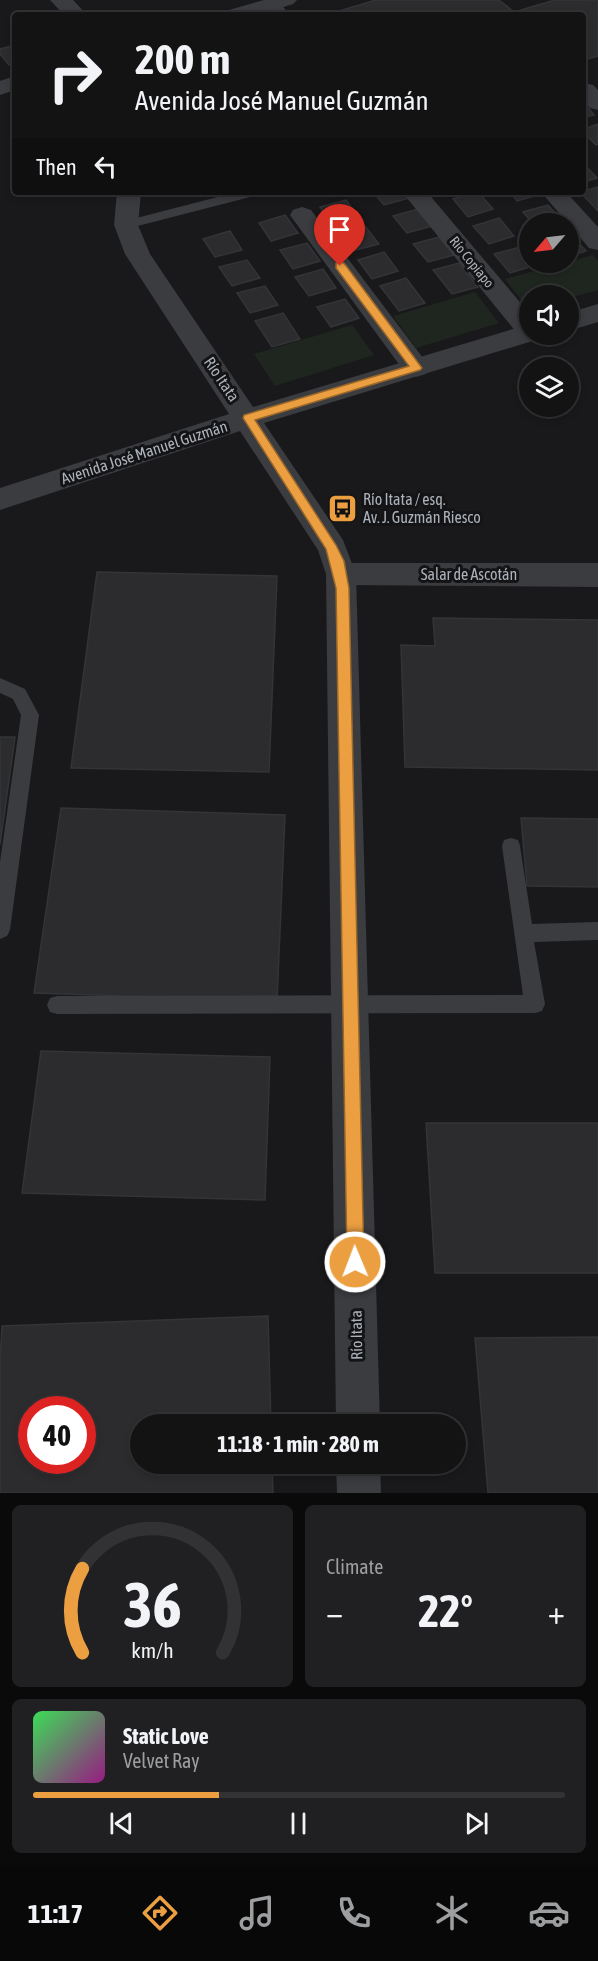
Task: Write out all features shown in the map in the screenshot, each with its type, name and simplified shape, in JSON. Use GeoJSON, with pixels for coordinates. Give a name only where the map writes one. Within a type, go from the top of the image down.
{"type":"FeatureCollection","features":[{"type":"Feature","properties":{"kind":"street"},"geometry":{"type":"LineString","coordinates":[[62,0],[73,12]]}},
{"type":"Feature","properties":{"kind":"street"},"geometry":{"type":"LineString","coordinates":[[252,12],[281,6]]}},
{"type":"Feature","properties":{"kind":"street","name":"Río Itata"},"geometry":{"type":"LineString","coordinates":[[129,195],[126,225],[138,254],[332,548],[341,574],[358,1414]]}},
{"type":"Feature","properties":{"kind":"street","name":"Río Copiapo"},"geometry":{"type":"LineString","coordinates":[[416,195],[519,320]]}},
{"type":"Feature","properties":{"kind":"street"},"geometry":{"type":"LineString","coordinates":[[556,195],[598,242]]}},
{"type":"Feature","properties":{"kind":"street"},"geometry":{"type":"LineString","coordinates":[[302,215],[416,368]]}},
{"type":"Feature","properties":{"kind":"street"},"geometry":{"type":"LineString","coordinates":[[579,319],[598,313]]}},
{"type":"Feature","properties":{"kind":"street","name":"Avenida José Manuel Guzmán"},"geometry":{"type":"LineString","coordinates":[[0,499],[248,418],[519,336]]}},
{"type":"Feature","properties":{"kind":"street","name":"Salar de Ascotán"},"geometry":{"type":"LineString","coordinates":[[341,574],[598,575]]}},
{"type":"Feature","properties":{"kind":"street"},"geometry":{"type":"LineString","coordinates":[[358,1474],[359,1493]]}},
{"type":"Feature","properties":{"kind":"lane"},"geometry":{"type":"LineString","coordinates":[[126,225],[241,195]]}},
{"type":"Feature","properties":{"kind":"lane"},"geometry":{"type":"LineString","coordinates":[[0,685],[19,694],[30,716],[0,930]]}},
{"type":"Feature","properties":{"kind":"lane"},"geometry":{"type":"LineString","coordinates":[[57,1005],[535,1004],[511,846]]}},
{"type":"Feature","properties":{"kind":"lane"},"geometry":{"type":"LineString","coordinates":[[523,933],[598,932]]}},
{"type":"Feature","properties":{"kind":"shaded area"},"geometry":{"type":"Polygon","coordinates":[[[593,255],[598,261],[598,290],[579,295],[579,285],[519,285],[519,297],[505,279],[527,273],[579,273],[579,259],[593,255]]]}},
{"type":"Feature","properties":{"kind":"shaded area"},"geometry":{"type":"Polygon","coordinates":[[[475,292],[499,323],[416,348],[393,316],[475,292]]]}},
{"type":"Feature","properties":{"kind":"shaded area"},"geometry":{"type":"Polygon","coordinates":[[[352,325],[374,355],[275,386],[254,354],[352,325]]]}},
{"type":"Feature","properties":{"kind":"building"},"geometry":{"type":"Polygon","coordinates":[[[376,0],[499,0],[514,12],[335,12],[376,0]]]}},
{"type":"Feature","properties":{"kind":"building"},"geometry":{"type":"Polygon","coordinates":[[[555,0],[598,0],[598,56],[586,59],[586,12],[514,12],[555,0]]]}},
{"type":"Feature","properties":{"kind":"building"},"geometry":{"type":"Polygon","coordinates":[[[12,46],[12,64],[9,65],[0,54],[0,49],[12,46]]]}},
{"type":"Feature","properties":{"kind":"building"},"geometry":{"type":"Polygon","coordinates":[[[586,105],[594,115],[586,117],[586,105]]]}},
{"type":"Feature","properties":{"kind":"building"},"geometry":{"type":"Polygon","coordinates":[[[598,124],[598,144],[596,145],[586,135],[586,128],[598,124]]]}},
{"type":"Feature","properties":{"kind":"building"},"geometry":{"type":"Polygon","coordinates":[[[586,166],[597,178],[586,181],[586,166]]]}},
{"type":"Feature","properties":{"kind":"building"},"geometry":{"type":"Polygon","coordinates":[[[598,187],[598,211],[583,195],[586,195],[586,190],[598,187]]]}},
{"type":"Feature","properties":{"kind":"building"},"geometry":{"type":"Polygon","coordinates":[[[376,195],[406,195],[409,198],[384,205],[376,195]]]}},
{"type":"Feature","properties":{"kind":"building"},"geometry":{"type":"Polygon","coordinates":[[[467,195],[481,195],[493,209],[468,217],[453,199],[467,195]]]}},
{"type":"Feature","properties":{"kind":"building"},"geometry":{"type":"Polygon","coordinates":[[[512,195],[538,195],[517,201],[512,195]]]}},
{"type":"Feature","properties":{"kind":"building"},"geometry":{"type":"Polygon","coordinates":[[[346,200],[362,222],[336,229],[320,207],[346,200]]]}},
{"type":"Feature","properties":{"kind":"building"},"geometry":{"type":"Polygon","coordinates":[[[548,205],[555,213],[524,213],[548,205]]]}},
{"type":"Feature","properties":{"kind":"building"},"geometry":{"type":"Polygon","coordinates":[[[418,209],[432,226],[407,233],[393,216],[418,209]]]}},
{"type":"Feature","properties":{"kind":"building"},"geometry":{"type":"Polygon","coordinates":[[[285,215],[298,233],[271,241],[259,223],[285,215]]]}},
{"type":"Feature","properties":{"kind":"building"},"geometry":{"type":"Polygon","coordinates":[[[499,218],[514,236],[489,244],[473,226],[499,218]]]}},
{"type":"Feature","properties":{"kind":"building"},"geometry":{"type":"Polygon","coordinates":[[[365,226],[379,244],[352,251],[339,233],[365,226]]]}},
{"type":"Feature","properties":{"kind":"building"},"geometry":{"type":"Polygon","coordinates":[[[230,231],[242,250],[215,257],[203,239],[230,231]]]}},
{"type":"Feature","properties":{"kind":"building"},"geometry":{"type":"Polygon","coordinates":[[[439,237],[454,255],[428,262],[413,244],[439,237]]]}},
{"type":"Feature","properties":{"kind":"building"},"geometry":{"type":"Polygon","coordinates":[[[307,243],[320,261],[293,269],[280,250],[307,243]]]}},
{"type":"Feature","properties":{"kind":"building"},"geometry":{"type":"Polygon","coordinates":[[[579,243],[586,251],[579,253],[579,243]]]}},
{"type":"Feature","properties":{"kind":"building"},"geometry":{"type":"Polygon","coordinates":[[[519,247],[519,270],[510,273],[494,254],[519,247]]]}},
{"type":"Feature","properties":{"kind":"building"},"geometry":{"type":"Polygon","coordinates":[[[384,252],[398,271],[372,279],[358,260],[384,252]]]}},
{"type":"Feature","properties":{"kind":"building"},"geometry":{"type":"Polygon","coordinates":[[[247,260],[260,278],[232,286],[219,267],[247,260]]]}},
{"type":"Feature","properties":{"kind":"building"},"geometry":{"type":"Polygon","coordinates":[[[459,263],[478,287],[452,294],[433,270],[459,263]]]}},
{"type":"Feature","properties":{"kind":"building"},"geometry":{"type":"Polygon","coordinates":[[[323,269],[336,288],[309,296],[295,277],[323,269]]]}},
{"type":"Feature","properties":{"kind":"building"},"geometry":{"type":"Polygon","coordinates":[[[406,278],[425,303],[399,311],[380,286],[406,278]]]}},
{"type":"Feature","properties":{"kind":"building"},"geometry":{"type":"Polygon","coordinates":[[[265,286],[278,305],[250,313],[237,293],[265,286]]]}},
{"type":"Feature","properties":{"kind":"building"},"geometry":{"type":"Polygon","coordinates":[[[345,299],[359,318],[331,327],[317,307],[345,299]]]}},
{"type":"Feature","properties":{"kind":"building"},"geometry":{"type":"Polygon","coordinates":[[[283,313],[300,339],[272,347],[255,321],[283,313]]]}},
{"type":"Feature","properties":{"kind":"building"},"geometry":{"type":"Polygon","coordinates":[[[97,572],[277,576],[269,772],[71,768],[97,572]]]}},
{"type":"Feature","properties":{"kind":"building"},"geometry":{"type":"Polygon","coordinates":[[[433,618],[598,620],[598,770],[405,767],[401,645],[435,646],[433,618]]]}},
{"type":"Feature","properties":{"kind":"building"},"geometry":{"type":"Polygon","coordinates":[[[0,737],[15,737],[0,845],[0,737]]]}},
{"type":"Feature","properties":{"kind":"building"},"geometry":{"type":"Polygon","coordinates":[[[61,808],[285,815],[277,1001],[34,993],[61,808]]]}},
{"type":"Feature","properties":{"kind":"building"},"geometry":{"type":"Polygon","coordinates":[[[521,818],[598,819],[598,887],[527,886],[521,818]]]}},
{"type":"Feature","properties":{"kind":"building"},"geometry":{"type":"Polygon","coordinates":[[[41,1051],[270,1057],[265,1200],[22,1193],[41,1051]]]}},
{"type":"Feature","properties":{"kind":"building"},"geometry":{"type":"Polygon","coordinates":[[[426,1123],[598,1123],[598,1273],[435,1273],[426,1123]]]}},
{"type":"Feature","properties":{"kind":"building"},"geometry":{"type":"Polygon","coordinates":[[[268,1316],[271,1414],[130,1414],[130,1474],[272,1474],[273,1493],[0,1493],[2,1326],[268,1316]]]}},
{"type":"Feature","properties":{"kind":"building"},"geometry":{"type":"Polygon","coordinates":[[[598,1337],[598,1493],[488,1493],[475,1338],[598,1337]]]}},
{"type":"Feature","properties":{"kind":"place","name":"Río Itata / esq. Av. J. Guzmán Riesco"},"geometry":{"type":"Point","coordinates":[342,508]}},
{"type":"Feature","properties":{"kind":"route"},"geometry":{"type":"LineString","coordinates":[[340,266],[416,368],[248,418],[332,548],[338,561],[343,588],[355,1262]]}}]}
